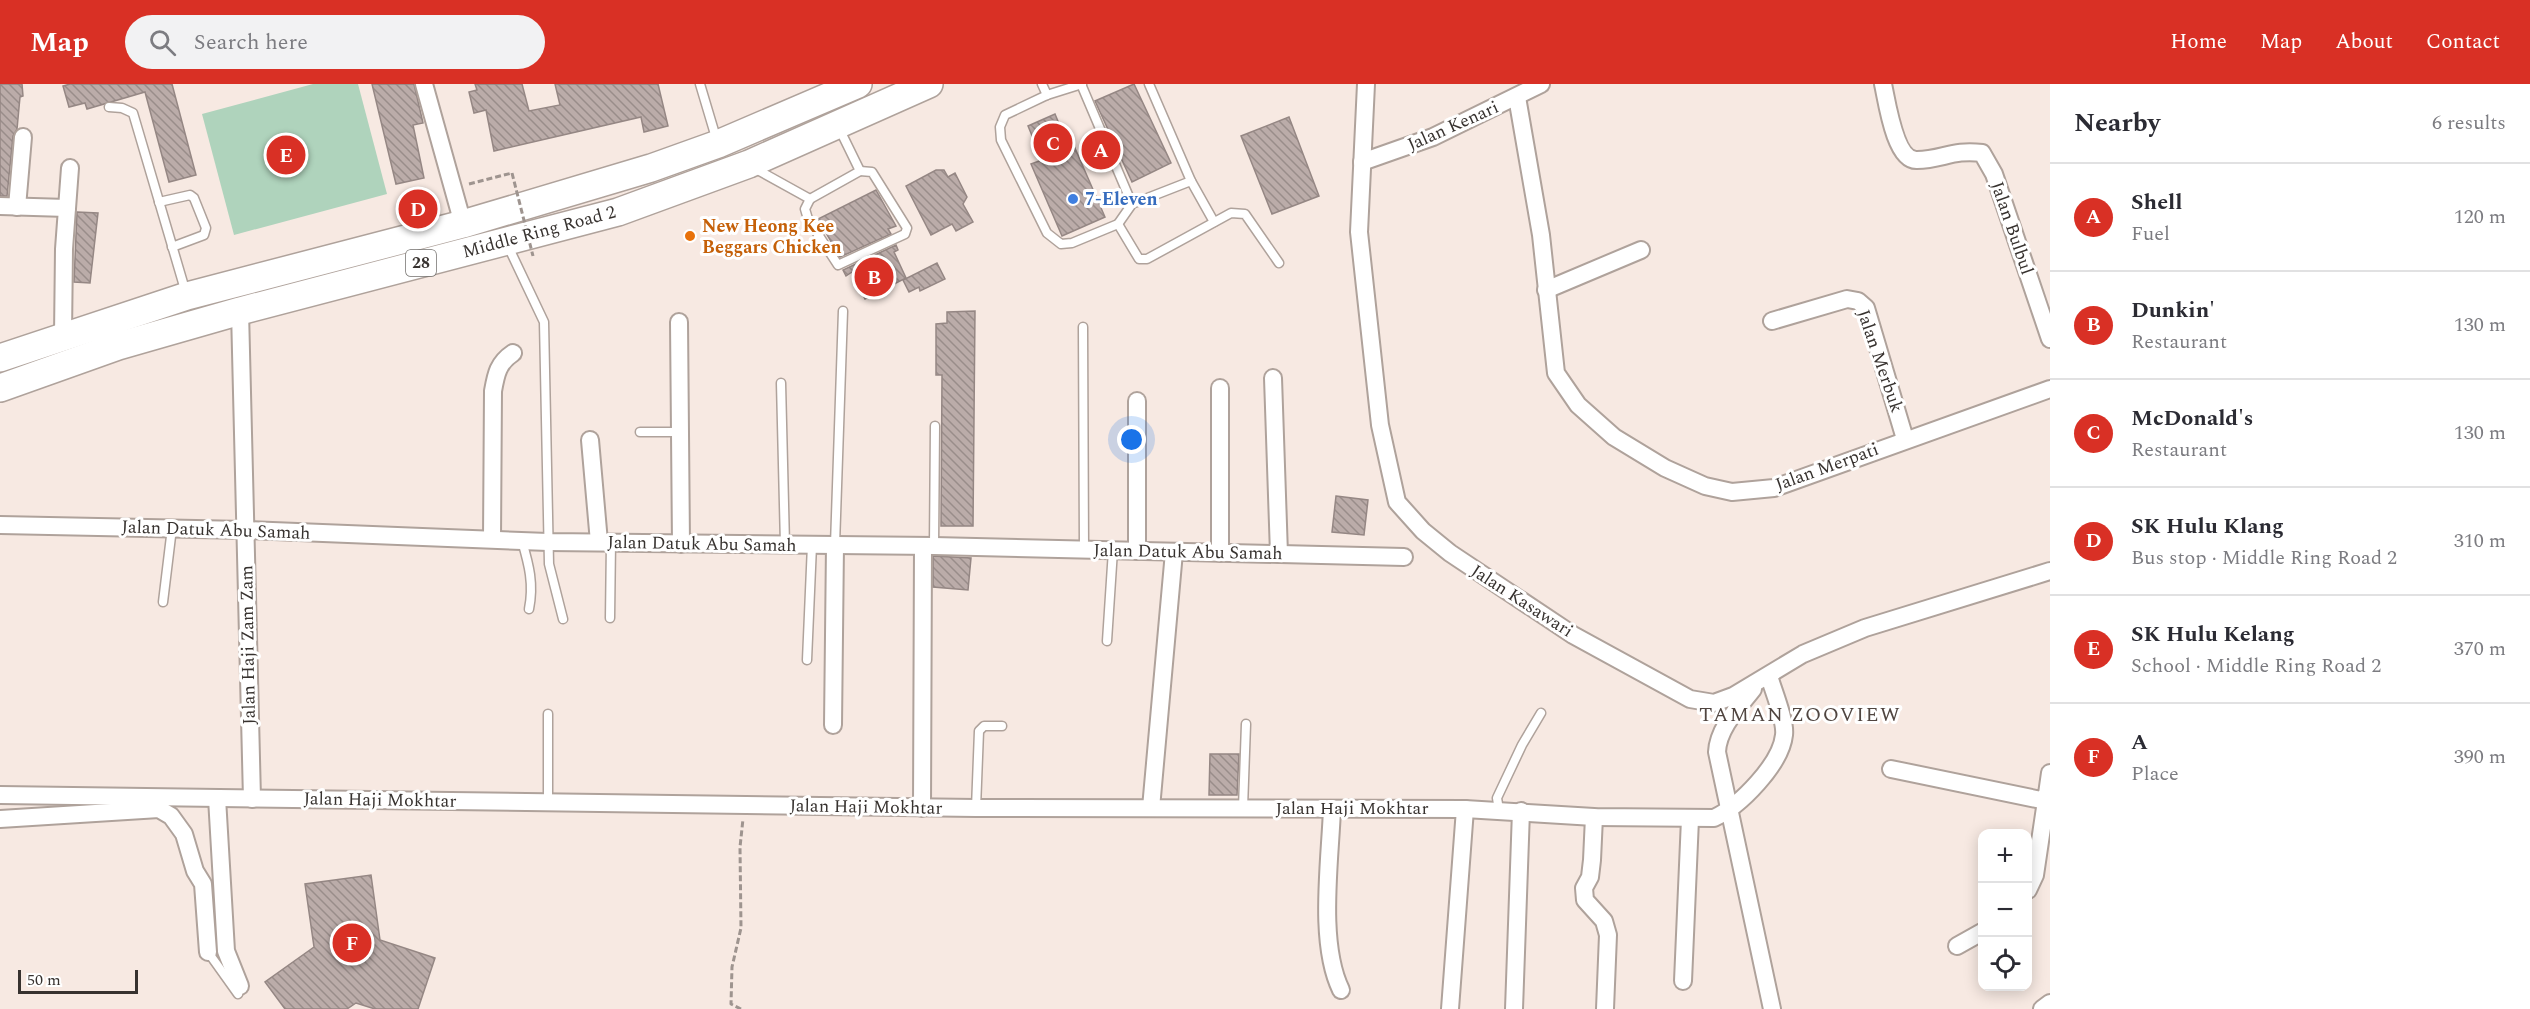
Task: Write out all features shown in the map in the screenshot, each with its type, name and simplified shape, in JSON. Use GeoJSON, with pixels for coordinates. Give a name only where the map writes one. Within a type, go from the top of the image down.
{"type":"FeatureCollection","features":[{"type":"Feature","properties":{"kind":"highway","name":"Middle Ring Road 2"},"geometry":{"type":"LineString","coordinates":[[0,388],[118,346],[240,310],[618,212],[748,164],[929,84]]}},
{"type":"Feature","properties":{"kind":"highway","name":"Middle Ring Road 2"},"geometry":{"type":"LineString","coordinates":[[0,358],[187,296],[463,224],[651,168],[718,144],[844,87]]}},
{"type":"Feature","properties":{"kind":"street"},"geometry":{"type":"LineString","coordinates":[[424,84],[463,224]]}},
{"type":"Feature","properties":{"kind":"street","name":"Jalan Kasawari"},"geometry":{"type":"LineString","coordinates":[[1366,84],[1359,232],[1380,425],[1397,502],[1423,531],[1450,553],[1573,635],[1690,699],[1714,703],[1733,696],[1803,654],[1865,628],[2050,572]]}},
{"type":"Feature","properties":{"kind":"street","name":"Jalan Kenari"},"geometry":{"type":"LineString","coordinates":[[1362,162],[1433,137],[1541,84]]}},
{"type":"Feature","properties":{"kind":"street","name":"Jalan Bulbul"},"geometry":{"type":"LineString","coordinates":[[1883,84],[1898,146],[1904,156],[1915,161],[1963,150],[1982,153],[1994,174],[2050,339]]}},
{"type":"Feature","properties":{"kind":"street","name":"Jalan Merpati"},"geometry":{"type":"LineString","coordinates":[[1517,97],[1541,235],[1556,373],[1578,405],[1614,437],[1665,468],[1705,486],[1732,492],[1774,488],[1905,439],[2050,389]]}},
{"type":"Feature","properties":{"kind":"street"},"geometry":{"type":"LineString","coordinates":[[17,207],[23,137]]}},
{"type":"Feature","properties":{"kind":"street"},"geometry":{"type":"LineString","coordinates":[[63,336],[70,168]]}},
{"type":"Feature","properties":{"kind":"street"},"geometry":{"type":"LineString","coordinates":[[0,206],[67,208]]}},
{"type":"Feature","properties":{"kind":"street"},"geometry":{"type":"LineString","coordinates":[[1546,290],[1641,250]]}},
{"type":"Feature","properties":{"kind":"street","name":"Jalan Merbuk"},"geometry":{"type":"LineString","coordinates":[[1772,321],[1847,299],[1858,301],[1866,308],[1905,439]]}},
{"type":"Feature","properties":{"kind":"street","name":"Jalan Haji Zam Zam"},"geometry":{"type":"LineString","coordinates":[[240,310],[252,798]]}},
{"type":"Feature","properties":{"kind":"street"},"geometry":{"type":"LineString","coordinates":[[679,322],[681,544]]}},
{"type":"Feature","properties":{"kind":"street"},"geometry":{"type":"LineString","coordinates":[[492,540],[493,391],[497,370],[503,360],[513,353]]}},
{"type":"Feature","properties":{"kind":"street"},"geometry":{"type":"LineString","coordinates":[[1273,378],[1279,554]]}},
{"type":"Feature","properties":{"kind":"street"},"geometry":{"type":"LineString","coordinates":[[1220,388],[1220,553]]}},
{"type":"Feature","properties":{"kind":"street"},"geometry":{"type":"LineString","coordinates":[[1137,402],[1137,551]]}},
{"type":"Feature","properties":{"kind":"street"},"geometry":{"type":"LineString","coordinates":[[590,440],[605,542]]}},
{"type":"Feature","properties":{"kind":"street","name":"Jalan Datuk Abu Samah"},"geometry":{"type":"LineString","coordinates":[[0,525],[245,530],[548,542],[929,546],[1404,557]]}},
{"type":"Feature","properties":{"kind":"street"},"geometry":{"type":"LineString","coordinates":[[833,725],[835,545]]}},
{"type":"Feature","properties":{"kind":"street"},"geometry":{"type":"LineString","coordinates":[[922,807],[929,546]]}},
{"type":"Feature","properties":{"kind":"street"},"geometry":{"type":"LineString","coordinates":[[1151,808],[1174,552]]}},
{"type":"Feature","properties":{"kind":"street"},"geometry":{"type":"LineString","coordinates":[[1762,679],[1718,742],[1730,811],[1772,1009]]}},
{"type":"Feature","properties":{"kind":"street"},"geometry":{"type":"LineString","coordinates":[[1730,811],[1778,759],[1785,733],[1762,679]]}},
{"type":"Feature","properties":{"kind":"street"},"geometry":{"type":"LineString","coordinates":[[1891,769],[2046,801]]}},
{"type":"Feature","properties":{"kind":"street"},"geometry":{"type":"LineString","coordinates":[[2031,883],[2035,875],[2050,773]]}},
{"type":"Feature","properties":{"kind":"street","name":"Jalan Haji Mokhtar"},"geometry":{"type":"LineString","coordinates":[[0,795],[976,808],[1465,809],[1594,817],[1690,819],[1714,818],[1730,811]]}},
{"type":"Feature","properties":{"kind":"street"},"geometry":{"type":"LineString","coordinates":[[208,952],[203,884],[217,798]]}},
{"type":"Feature","properties":{"kind":"street"},"geometry":{"type":"LineString","coordinates":[[0,819],[159,809],[171,816],[207,870],[226,951],[239,990]]}},
{"type":"Feature","properties":{"kind":"street"},"geometry":{"type":"LineString","coordinates":[[1332,809],[1328,946],[1332,971],[1341,990]]}},
{"type":"Feature","properties":{"kind":"street"},"geometry":{"type":"LineString","coordinates":[[1450,1009],[1465,809]]}},
{"type":"Feature","properties":{"kind":"street"},"geometry":{"type":"LineString","coordinates":[[1514,1009],[1521,812]]}},
{"type":"Feature","properties":{"kind":"street"},"geometry":{"type":"LineString","coordinates":[[1594,817],[1590,877],[1584,888],[1586,900],[1604,921],[1608,935],[1610,957],[1605,1009]]}},
{"type":"Feature","properties":{"kind":"street"},"geometry":{"type":"LineString","coordinates":[[1683,981],[1690,819]]}},
{"type":"Feature","properties":{"kind":"street"},"geometry":{"type":"LineString","coordinates":[[1957,946],[1978,935]]}},
{"type":"Feature","properties":{"kind":"street"},"geometry":{"type":"LineString","coordinates":[[2042,1009],[2050,1004]]}},
{"type":"Feature","properties":{"kind":"lane"},"geometry":{"type":"LineString","coordinates":[[700,84],[718,144]]}},
{"type":"Feature","properties":{"kind":"lane"},"geometry":{"type":"LineString","coordinates":[[1042,84],[1047,95]]}},
{"type":"Feature","properties":{"kind":"lane"},"geometry":{"type":"LineString","coordinates":[[1132,204],[1082,84],[1047,95],[1005,115],[1000,127],[1001,140],[1047,233],[1061,244],[1072,243],[1118,224],[1132,204],[1191,181]]}},
{"type":"Feature","properties":{"kind":"lane"},"geometry":{"type":"LineString","coordinates":[[1149,84],[1191,181],[1214,222]]}},
{"type":"Feature","properties":{"kind":"lane"},"geometry":{"type":"LineString","coordinates":[[109,107],[122,108],[133,114],[187,296]]}},
{"type":"Feature","properties":{"kind":"lane"},"geometry":{"type":"LineString","coordinates":[[837,125],[860,171]]}},
{"type":"Feature","properties":{"kind":"lane"},"geometry":{"type":"LineString","coordinates":[[748,164],[810,199]]}},
{"type":"Feature","properties":{"kind":"lane"},"geometry":{"type":"LineString","coordinates":[[860,171],[872,172],[907,228],[905,234],[838,265],[808,219],[805,209],[810,199],[860,171]]}},
{"type":"Feature","properties":{"kind":"lane"},"geometry":{"type":"LineString","coordinates":[[159,202],[190,195],[194,198],[206,228],[204,235],[172,247]]}},
{"type":"Feature","properties":{"kind":"lane"},"geometry":{"type":"LineString","coordinates":[[1118,224],[1133,253],[1139,259],[1147,260],[1231,213],[1245,214],[1279,262]]}},
{"type":"Feature","properties":{"kind":"lane"},"geometry":{"type":"LineString","coordinates":[[505,241],[544,322],[548,542],[553,587],[564,619]]}},
{"type":"Feature","properties":{"kind":"lane"},"geometry":{"type":"LineString","coordinates":[[835,545],[843,311]]}},
{"type":"Feature","properties":{"kind":"lane"},"geometry":{"type":"LineString","coordinates":[[1083,327],[1084,550]]}},
{"type":"Feature","properties":{"kind":"lane"},"geometry":{"type":"LineString","coordinates":[[781,383],[785,545]]}},
{"type":"Feature","properties":{"kind":"lane"},"geometry":{"type":"LineString","coordinates":[[929,546],[935,426]]}},
{"type":"Feature","properties":{"kind":"lane"},"geometry":{"type":"LineString","coordinates":[[640,432],[680,432]]}},
{"type":"Feature","properties":{"kind":"lane"},"geometry":{"type":"LineString","coordinates":[[163,602],[172,528]]}},
{"type":"Feature","properties":{"kind":"lane"},"geometry":{"type":"LineString","coordinates":[[522,541],[532,573],[533,592],[528,609]]}},
{"type":"Feature","properties":{"kind":"lane"},"geometry":{"type":"LineString","coordinates":[[605,542],[610,618]]}},
{"type":"Feature","properties":{"kind":"lane"},"geometry":{"type":"LineString","coordinates":[[807,660],[813,545]]}},
{"type":"Feature","properties":{"kind":"lane"},"geometry":{"type":"LineString","coordinates":[[1107,641],[1113,550]]}},
{"type":"Feature","properties":{"kind":"lane"},"geometry":{"type":"LineString","coordinates":[[1499,810],[1497,798],[1521,746],[1541,713]]}},
{"type":"Feature","properties":{"kind":"lane"},"geometry":{"type":"LineString","coordinates":[[548,714],[548,802]]}},
{"type":"Feature","properties":{"kind":"lane"},"geometry":{"type":"LineString","coordinates":[[1243,807],[1246,724]]}},
{"type":"Feature","properties":{"kind":"lane"},"geometry":{"type":"LineString","coordinates":[[976,808],[979,731],[984,726],[1002,726]]}},
{"type":"Feature","properties":{"kind":"lane"},"geometry":{"type":"LineString","coordinates":[[208,952],[239,990]]}},
{"type":"Feature","properties":{"kind":"path"},"geometry":{"type":"LineString","coordinates":[[475,183],[512,173],[533,256]]}},
{"type":"Feature","properties":{"kind":"path"},"geometry":{"type":"LineString","coordinates":[[741,1009],[732,1004],[732,967],[741,928],[740,847],[744,805]]}},
{"type":"Feature","properties":{"kind":"green space"},"geometry":{"type":"Polygon","coordinates":[[[313,84],[358,84],[387,194],[234,235],[202,114],[313,84]]]}},
{"type":"Feature","properties":{"kind":"building"},"geometry":{"type":"Polygon","coordinates":[[[0,84],[22,84],[23,96],[20,97],[17,129],[13,136],[7,196],[0,196],[0,84]]]}},
{"type":"Feature","properties":{"kind":"building"},"geometry":{"type":"Polygon","coordinates":[[[70,84],[172,84],[196,175],[169,182],[145,92],[87,109],[85,103],[69,107],[63,86],[70,84]]]}},
{"type":"Feature","properties":{"kind":"building"},"geometry":{"type":"Polygon","coordinates":[[[372,84],[414,84],[423,123],[413,125],[424,178],[396,184],[372,84]]]}},
{"type":"Feature","properties":{"kind":"building"},"geometry":{"type":"Polygon","coordinates":[[[475,84],[522,84],[529,111],[560,105],[555,84],[658,84],[668,126],[644,132],[641,117],[494,151],[486,110],[474,113],[469,92],[477,90],[475,84]]]}},
{"type":"Feature","properties":{"kind":"building"},"geometry":{"type":"Polygon","coordinates":[[[1134,84],[1171,163],[1132,182],[1095,101],[1134,84]]]}},
{"type":"Feature","properties":{"kind":"building"},"geometry":{"type":"Polygon","coordinates":[[[1055,114],[1069,148],[1074,146],[1105,217],[1062,236],[1031,164],[1042,160],[1028,126],[1055,114]]]}},
{"type":"Feature","properties":{"kind":"building"},"geometry":{"type":"Polygon","coordinates":[[[1289,117],[1319,196],[1272,214],[1241,136],[1289,117]]]}},
{"type":"Feature","properties":{"kind":"building"},"geometry":{"type":"Polygon","coordinates":[[[936,170],[944,170],[948,177],[955,173],[967,197],[963,204],[973,222],[956,231],[952,224],[931,235],[906,186],[936,170]]]}},
{"type":"Feature","properties":{"kind":"building"},"geometry":{"type":"Polygon","coordinates":[[[876,190],[896,226],[888,229],[891,234],[840,257],[818,219],[876,190]]]}},
{"type":"Feature","properties":{"kind":"building"},"geometry":{"type":"Polygon","coordinates":[[[77,212],[98,213],[90,283],[74,282],[77,212]]]}},
{"type":"Feature","properties":{"kind":"building"},"geometry":{"type":"Polygon","coordinates":[[[896,245],[898,250],[894,252],[906,278],[865,299],[852,272],[846,276],[843,270],[896,245]]]}},
{"type":"Feature","properties":{"kind":"building"},"geometry":{"type":"Polygon","coordinates":[[[937,263],[945,279],[920,291],[919,287],[909,292],[903,280],[937,263]]]}},
{"type":"Feature","properties":{"kind":"building"},"geometry":{"type":"Polygon","coordinates":[[[975,311],[973,526],[941,526],[942,375],[936,375],[936,324],[947,323],[947,312],[975,311]]]}},
{"type":"Feature","properties":{"kind":"building"},"geometry":{"type":"Polygon","coordinates":[[[1336,496],[1368,500],[1364,535],[1332,532],[1336,496]]]}},
{"type":"Feature","properties":{"kind":"building"},"geometry":{"type":"Polygon","coordinates":[[[933,556],[971,558],[968,590],[933,587],[933,556]]]}},
{"type":"Feature","properties":{"kind":"building"},"geometry":{"type":"Polygon","coordinates":[[[1210,754],[1239,754],[1237,795],[1209,795],[1210,754]]]}},
{"type":"Feature","properties":{"kind":"building"},"geometry":{"type":"Polygon","coordinates":[[[371,875],[380,940],[435,958],[418,1009],[375,1009],[356,1003],[347,1009],[285,1009],[265,982],[314,947],[305,884],[371,875]]]}},
{"type":"Feature","properties":{"kind":"place","name":"McDonald's"},"geometry":{"type":"Point","coordinates":[1053,143]}},
{"type":"Feature","properties":{"kind":"place","name":"Shell"},"geometry":{"type":"Point","coordinates":[1101,150]}},
{"type":"Feature","properties":{"kind":"place","name":"SK Hulu Kelang"},"geometry":{"type":"Point","coordinates":[286,155]}},
{"type":"Feature","properties":{"kind":"place","name":"7-Eleven"},"geometry":{"type":"Point","coordinates":[1073,199]}},
{"type":"Feature","properties":{"kind":"place","name":"SK Hulu Klang"},"geometry":{"type":"Point","coordinates":[418,209]}},
{"type":"Feature","properties":{"kind":"place","name":"New Heong Kee Beggars Chicken"},"geometry":{"type":"Point","coordinates":[690,236]}},
{"type":"Feature","properties":{"kind":"place","name":"Dunkin'"},"geometry":{"type":"Point","coordinates":[874,277]}},
{"type":"Feature","properties":{"kind":"place","name":"A"},"geometry":{"type":"Point","coordinates":[352,943]}},
{"type":"Feature","properties":{"kind":"district","name":"TAMAN ZOOVIEW"},"geometry":{"type":"Point","coordinates":[1800,715]}}]}
